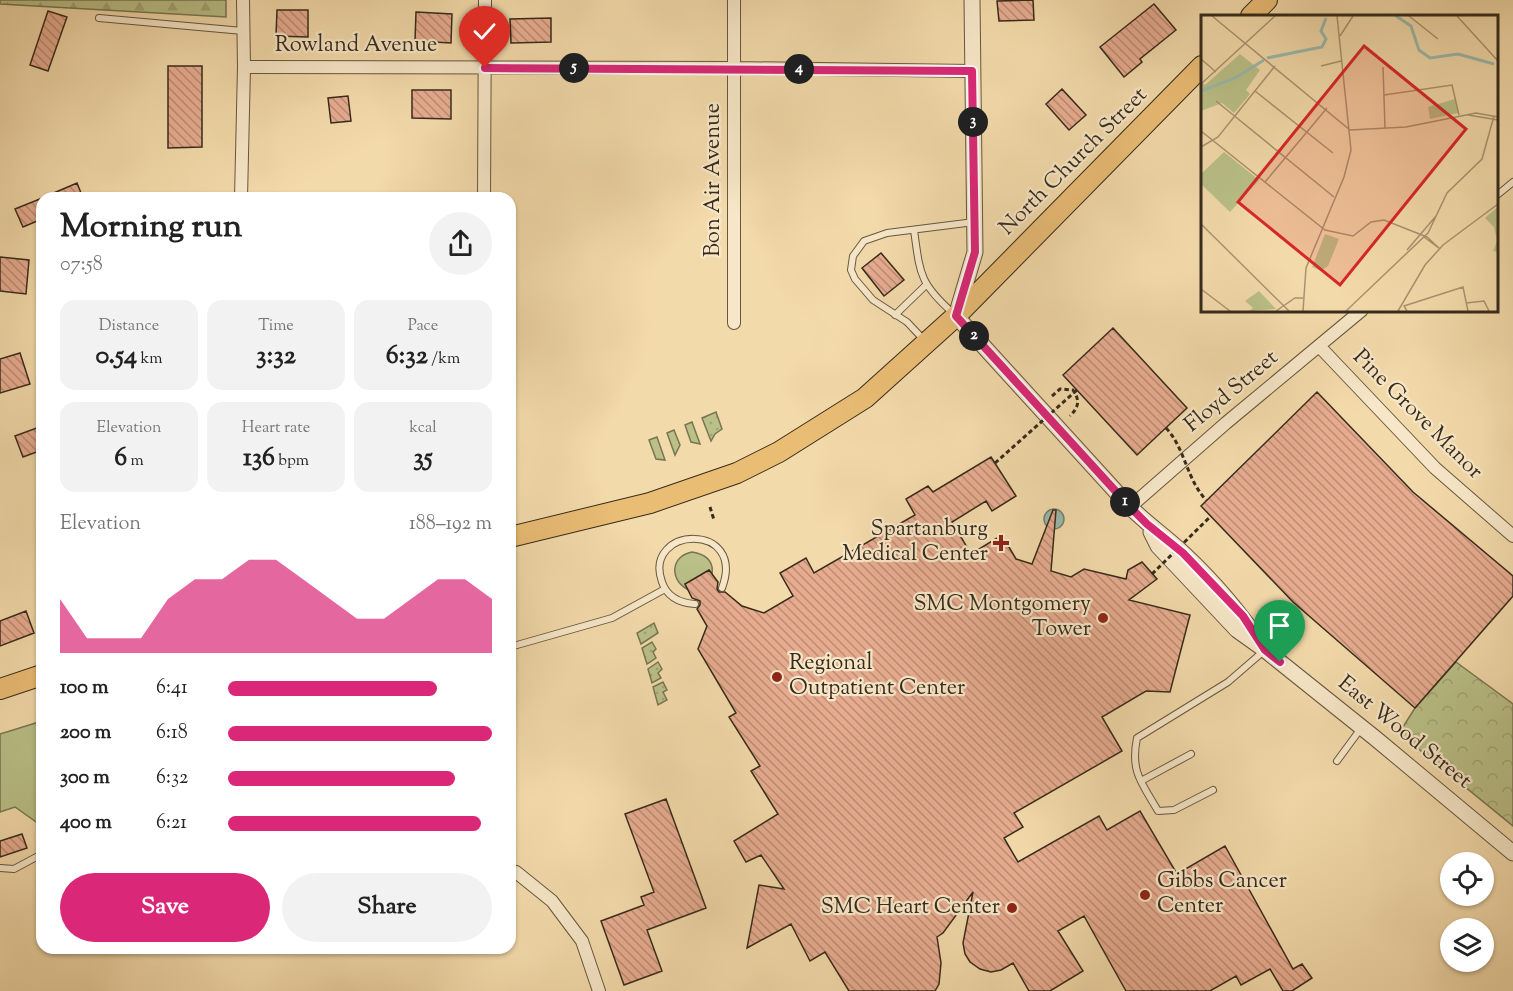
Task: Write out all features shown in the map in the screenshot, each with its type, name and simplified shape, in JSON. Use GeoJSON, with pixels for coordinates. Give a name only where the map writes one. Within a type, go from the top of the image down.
{"type":"FeatureCollection","features":[{"type":"Feature","properties":{"kind":"main road"},"geometry":{"type":"LineString","coordinates":[[1252,15],[1267,0]]}},
{"type":"Feature","properties":{"kind":"main road","name":"North Church Street"},"geometry":{"type":"LineString","coordinates":[[516,536],[650,502],[737,473],[779,452],[865,398],[956,316],[1201,68]]}},
{"type":"Feature","properties":{"kind":"main road"},"geometry":{"type":"LineString","coordinates":[[0,689],[36,677]]}},
{"type":"Feature","properties":{"kind":"street"},"geometry":{"type":"LineString","coordinates":[[241,192],[243,0]]}},
{"type":"Feature","properties":{"kind":"street"},"geometry":{"type":"LineString","coordinates":[[484,192],[485,0]]}},
{"type":"Feature","properties":{"kind":"street","name":"Bon Air Avenue"},"geometry":{"type":"LineString","coordinates":[[734,0],[734,323]]}},
{"type":"Feature","properties":{"kind":"street"},"geometry":{"type":"LineString","coordinates":[[956,316],[974,258],[972,0]]}},
{"type":"Feature","properties":{"kind":"street","name":"Rowland Avenue"},"geometry":{"type":"LineString","coordinates":[[244,67],[972,71]]}},
{"type":"Feature","properties":{"kind":"street","name":"Floyd Street"},"geometry":{"type":"LineString","coordinates":[[1130,507],[1226,423],[1360,312]]}},
{"type":"Feature","properties":{"kind":"street","name":"East Wood Street"},"geometry":{"type":"LineString","coordinates":[[956,316],[1130,507],[1183,553],[1243,616],[1265,650],[1362,727],[1513,853]]}},
{"type":"Feature","properties":{"kind":"street","name":"Pine Grove Manor"},"geometry":{"type":"LineString","coordinates":[[1319,346],[1435,468],[1513,536]]}},
{"type":"Feature","properties":{"kind":"street"},"geometry":{"type":"LineString","coordinates":[[516,872],[552,901],[582,941],[599,991]]}},
{"type":"Feature","properties":{"kind":"lane"},"geometry":{"type":"LineString","coordinates":[[99,18],[244,31]]}},
{"type":"Feature","properties":{"kind":"lane"},"geometry":{"type":"LineString","coordinates":[[1498,195],[1513,182]]}},
{"type":"Feature","properties":{"kind":"lane"},"geometry":{"type":"LineString","coordinates":[[927,343],[907,322],[873,300],[852,274],[853,256],[864,241],[887,233],[974,222]]}},
{"type":"Feature","properties":{"kind":"lane"},"geometry":{"type":"LineString","coordinates":[[914,230],[926,285],[934,296],[956,316]]}},
{"type":"Feature","properties":{"kind":"lane"},"geometry":{"type":"LineString","coordinates":[[895,315],[926,285]]}},
{"type":"Feature","properties":{"kind":"lane"},"geometry":{"type":"LineString","coordinates":[[695,604],[678,601],[665,589],[661,579],[662,558],[677,542],[687,538],[698,538],[708,541],[717,548],[726,567],[722,588]]}},
{"type":"Feature","properties":{"kind":"lane"},"geometry":{"type":"LineString","coordinates":[[516,645],[612,618],[665,589]]}},
{"type":"Feature","properties":{"kind":"lane"},"geometry":{"type":"LineString","coordinates":[[1213,790],[1174,810],[1158,811],[1135,771],[1134,753],[1137,738],[1228,682],[1265,650]]}},
{"type":"Feature","properties":{"kind":"lane"},"geometry":{"type":"LineString","coordinates":[[1337,761],[1362,727]]}},
{"type":"Feature","properties":{"kind":"lane"},"geometry":{"type":"LineString","coordinates":[[1141,781],[1191,754]]}},
{"type":"Feature","properties":{"kind":"lane"},"geometry":{"type":"LineString","coordinates":[[0,868],[14,869],[36,857]]}},
{"type":"Feature","properties":{"kind":"path"},"geometry":{"type":"LineString","coordinates":[[1052,396],[1060,389],[1073,390],[1078,397],[1078,402],[1077,408],[1070,416]]}},
{"type":"Feature","properties":{"kind":"path"},"geometry":{"type":"LineString","coordinates":[[995,463],[1077,390]]}},
{"type":"Feature","properties":{"kind":"path"},"geometry":{"type":"LineString","coordinates":[[1166,428],[1173,435],[1196,489],[1206,500]]}},
{"type":"Feature","properties":{"kind":"path"},"geometry":{"type":"LineString","coordinates":[[710,507],[714,520]]}},
{"type":"Feature","properties":{"kind":"path"},"geometry":{"type":"LineString","coordinates":[[1152,574],[1211,516]]}},
{"type":"Feature","properties":{"kind":"green space"},"geometry":{"type":"Polygon","coordinates":[[[0,0],[226,0],[226,17],[0,4],[0,0]]]}},
{"type":"Feature","properties":{"kind":"green space"},"geometry":{"type":"Polygon","coordinates":[[[716,412],[722,429],[711,441],[702,418],[716,412]]]}},
{"type":"Feature","properties":{"kind":"green space"},"geometry":{"type":"Polygon","coordinates":[[[692,422],[700,444],[691,442],[685,425],[692,422]]]}},
{"type":"Feature","properties":{"kind":"green space"},"geometry":{"type":"Polygon","coordinates":[[[674,430],[680,445],[675,455],[667,433],[674,430]]]}},
{"type":"Feature","properties":{"kind":"green space"},"geometry":{"type":"Polygon","coordinates":[[[657,437],[665,460],[656,459],[649,440],[657,437]]]}},
{"type":"Feature","properties":{"kind":"green space"},"geometry":{"type":"Polygon","coordinates":[[[692,552],[710,561],[712,574],[709,570],[685,584],[687,589],[677,580],[675,568],[680,558],[692,552]]]}},
{"type":"Feature","properties":{"kind":"green space"},"geometry":{"type":"Polygon","coordinates":[[[654,623],[658,633],[641,644],[637,633],[654,623]]]}},
{"type":"Feature","properties":{"kind":"green space"},"geometry":{"type":"Polygon","coordinates":[[[652,642],[656,649],[653,652],[656,658],[647,664],[642,648],[652,642]]]}},
{"type":"Feature","properties":{"kind":"green space"},"geometry":{"type":"Polygon","coordinates":[[[658,662],[662,669],[658,673],[661,678],[652,683],[648,669],[658,662]]]}},
{"type":"Feature","properties":{"kind":"green space"},"geometry":{"type":"Polygon","coordinates":[[[1456,662],[1513,704],[1513,826],[1399,733],[1415,708],[1456,662]]]}},
{"type":"Feature","properties":{"kind":"green space"},"geometry":{"type":"Polygon","coordinates":[[[663,682],[667,690],[663,692],[667,700],[658,705],[653,687],[663,682]]]}},
{"type":"Feature","properties":{"kind":"green space"},"geometry":{"type":"Polygon","coordinates":[[[36,723],[36,822],[15,807],[0,812],[0,734],[36,723]]]}},
{"type":"Feature","properties":{"kind":"shaded area"},"geometry":{"type":"Polygon","coordinates":[[[1050,509],[1058,509],[1064,515],[1064,523],[1058,529],[1050,529],[1044,523],[1044,515],[1050,509]]]}},
{"type":"Feature","properties":{"kind":"building"},"geometry":{"type":"Polygon","coordinates":[[[1033,0],[1034,20],[999,21],[997,1],[1033,0]]]}},
{"type":"Feature","properties":{"kind":"building"},"geometry":{"type":"Polygon","coordinates":[[[1154,4],[1176,30],[1140,59],[1142,62],[1124,77],[1100,47],[1154,4]]]}},
{"type":"Feature","properties":{"kind":"building"},"geometry":{"type":"Polygon","coordinates":[[[277,10],[308,10],[308,37],[276,36],[277,10]]]}},
{"type":"Feature","properties":{"kind":"building"},"geometry":{"type":"Polygon","coordinates":[[[48,11],[67,17],[48,71],[30,65],[48,11]]]}},
{"type":"Feature","properties":{"kind":"building"},"geometry":{"type":"Polygon","coordinates":[[[416,12],[452,14],[451,43],[415,41],[416,12]]]}},
{"type":"Feature","properties":{"kind":"building"},"geometry":{"type":"Polygon","coordinates":[[[551,18],[551,42],[511,43],[510,19],[551,18]]]}},
{"type":"Feature","properties":{"kind":"building"},"geometry":{"type":"Polygon","coordinates":[[[168,66],[202,66],[202,147],[168,148],[168,66]]]}},
{"type":"Feature","properties":{"kind":"building"},"geometry":{"type":"Polygon","coordinates":[[[1062,89],[1086,115],[1069,130],[1046,104],[1062,89]]]}},
{"type":"Feature","properties":{"kind":"building"},"geometry":{"type":"Polygon","coordinates":[[[412,90],[451,90],[451,119],[412,118],[412,90]]]}},
{"type":"Feature","properties":{"kind":"building"},"geometry":{"type":"Polygon","coordinates":[[[348,96],[351,121],[331,123],[328,98],[348,96]]]}},
{"type":"Feature","properties":{"kind":"building"},"geometry":{"type":"Polygon","coordinates":[[[77,183],[81,192],[56,192],[77,183]]]}},
{"type":"Feature","properties":{"kind":"building"},"geometry":{"type":"Polygon","coordinates":[[[36,200],[36,222],[23,227],[15,209],[36,200]]]}},
{"type":"Feature","properties":{"kind":"building"},"geometry":{"type":"Polygon","coordinates":[[[881,253],[904,280],[884,296],[862,268],[881,253]]]}},
{"type":"Feature","properties":{"kind":"building"},"geometry":{"type":"Polygon","coordinates":[[[0,257],[29,260],[26,294],[0,291],[0,257]]]}},
{"type":"Feature","properties":{"kind":"building"},"geometry":{"type":"Polygon","coordinates":[[[1113,328],[1187,408],[1137,455],[1063,375],[1113,328]]]}},
{"type":"Feature","properties":{"kind":"building"},"geometry":{"type":"Polygon","coordinates":[[[20,353],[30,384],[0,393],[0,359],[20,353]]]}},
{"type":"Feature","properties":{"kind":"building"},"geometry":{"type":"Polygon","coordinates":[[[1317,392],[1413,492],[1513,576],[1513,596],[1415,708],[1293,602],[1201,506],[1317,392]]]}},
{"type":"Feature","properties":{"kind":"building"},"geometry":{"type":"Polygon","coordinates":[[[36,428],[36,452],[23,457],[15,436],[36,428]]]}},
{"type":"Feature","properties":{"kind":"building"},"geometry":{"type":"Polygon","coordinates":[[[991,457],[1016,496],[992,511],[986,501],[952,522],[971,554],[1002,535],[1016,559],[1032,564],[1053,510],[1056,510],[1051,571],[1071,577],[1084,569],[1126,579],[1128,570],[1142,562],[1157,579],[1129,600],[1190,615],[1170,692],[1146,691],[1102,717],[1122,751],[1014,813],[1023,827],[1004,838],[1018,862],[1099,816],[1107,830],[1140,811],[1177,874],[1225,846],[1293,969],[1302,964],[1312,978],[1292,991],[1283,991],[1270,969],[1241,985],[1236,976],[1210,991],[1126,991],[1084,916],[1058,931],[1083,971],[1050,991],[1029,991],[1013,963],[1001,970],[991,972],[980,969],[970,962],[965,954],[963,943],[973,892],[943,933],[937,937],[941,963],[939,984],[935,991],[849,991],[825,952],[810,961],[791,924],[747,948],[759,885],[784,889],[761,855],[746,862],[734,841],[778,814],[751,771],[760,766],[729,717],[736,713],[698,649],[707,626],[697,609],[700,601],[692,598],[685,584],[709,570],[718,582],[719,592],[725,592],[742,606],[764,613],[793,596],[780,573],[806,558],[814,573],[915,515],[906,499],[928,486],[933,492],[991,457]]]}},
{"type":"Feature","properties":{"kind":"building"},"geometry":{"type":"Polygon","coordinates":[[[26,611],[34,633],[0,646],[0,621],[26,611]]]}},
{"type":"Feature","properties":{"kind":"building"},"geometry":{"type":"Polygon","coordinates":[[[666,799],[706,908],[647,930],[662,971],[624,985],[601,921],[644,905],[641,897],[654,892],[625,814],[666,799]]]}},
{"type":"Feature","properties":{"kind":"building"},"geometry":{"type":"Polygon","coordinates":[[[22,834],[27,848],[0,857],[0,841],[22,834]]]}},
{"type":"Feature","properties":{"kind":"place","name":"Spartanburg Medical Center"},"geometry":{"type":"Point","coordinates":[1001,543]}},
{"type":"Feature","properties":{"kind":"place","name":"SMC Montgomery Tower"},"geometry":{"type":"Point","coordinates":[1103,618]}},
{"type":"Feature","properties":{"kind":"place","name":"Regional Outpatient Center"},"geometry":{"type":"Point","coordinates":[777,677]}},
{"type":"Feature","properties":{"kind":"place","name":"Gibbs Cancer Center"},"geometry":{"type":"Point","coordinates":[1145,895]}},
{"type":"Feature","properties":{"kind":"place","name":"SMC Heart Center"},"geometry":{"type":"Point","coordinates":[1012,908]}},
{"type":"Feature","properties":{"kind":"route"},"geometry":{"type":"LineString","coordinates":[[485,68],[972,71],[975,252],[956,316],[1130,507],[1183,553],[1243,616],[1265,650],[1280,662]]}}]}
